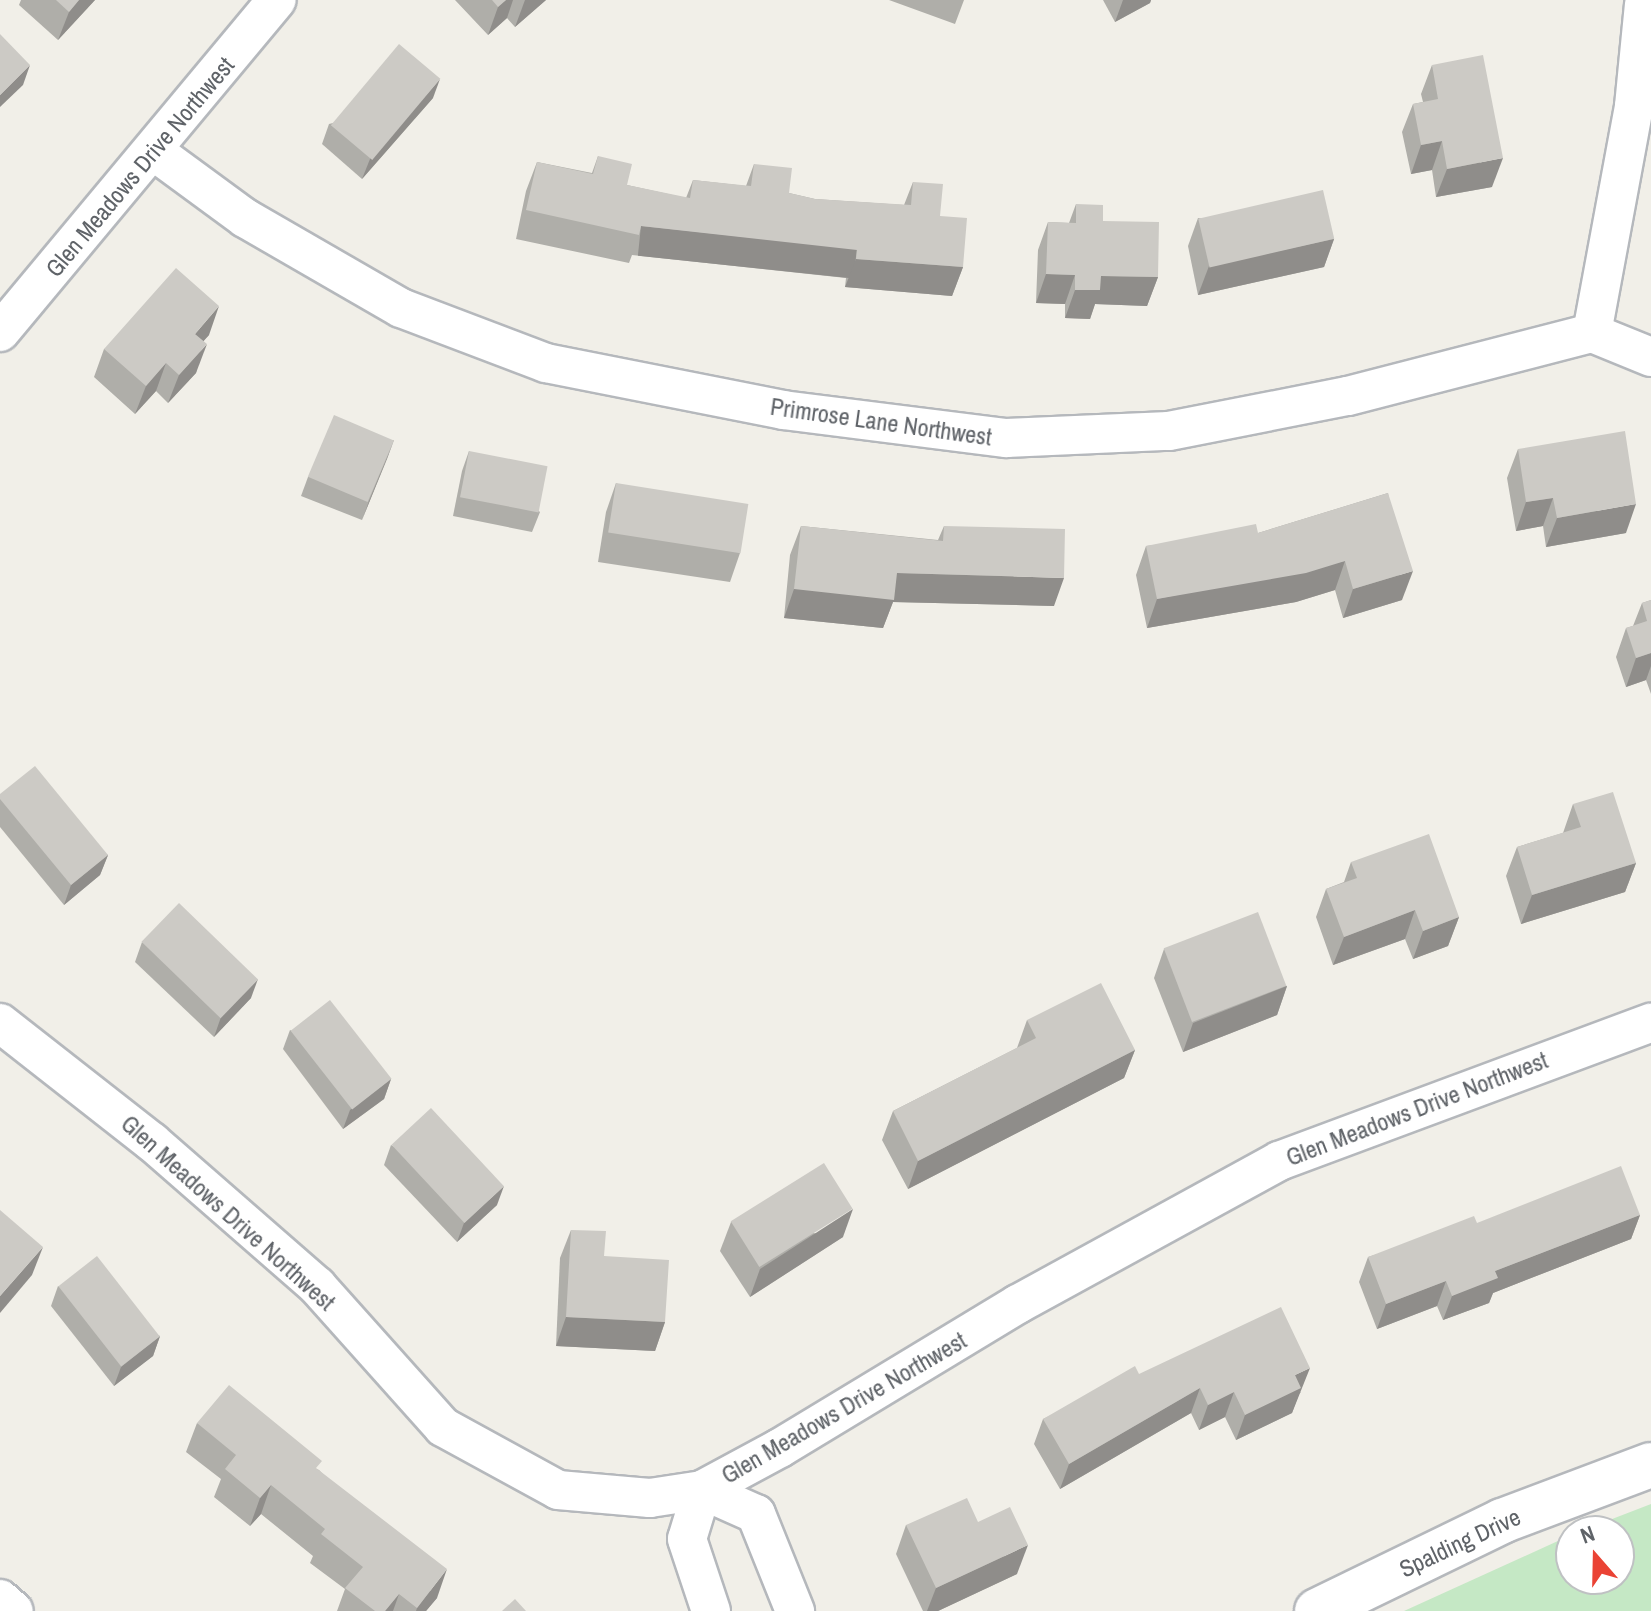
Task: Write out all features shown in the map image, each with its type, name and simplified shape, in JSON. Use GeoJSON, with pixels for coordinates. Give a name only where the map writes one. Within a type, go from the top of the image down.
{"type":"FeatureCollection","features":[{"type":"Feature","properties":{"kind":"main road","name":"Spalding Drive"},"geometry":{"type":"LineString","coordinates":[[1317,1611],[1502,1521],[1651,1465]]}},
{"type":"Feature","properties":{"kind":"street","name":"Glen Meadows Drive Northwest"},"geometry":{"type":"LineString","coordinates":[[0,332],[155,152],[277,0]]}},
{"type":"Feature","properties":{"kind":"street"},"geometry":{"type":"LineString","coordinates":[[1644,4],[1634,106],[1592,333],[1651,357]]}},
{"type":"Feature","properties":{"kind":"street","name":"Primrose Lane Northwest"},"geometry":{"type":"LineString","coordinates":[[155,152],[245,218],[401,308],[546,363],[783,410],[991,437],[1169,431],[1348,396],[1592,333]]}},
{"type":"Feature","properties":{"kind":"street","name":"Glen Meadows Drive Northwest"},"geometry":{"type":"LineString","coordinates":[[0,1023],[152,1142],[317,1286],[443,1427],[558,1490],[650,1498],[702,1490],[1018,1304],[1279,1161],[1651,1023]]}},
{"type":"Feature","properties":{"kind":"street"},"geometry":{"type":"LineString","coordinates":[[711,1611],[687,1539],[702,1490],[756,1514],[795,1611]]}},
{"type":"Feature","properties":{"kind":"street"},"geometry":{"type":"LineString","coordinates":[[0,1599],[14,1611]]}},
{"type":"Feature","properties":{"kind":"green space"},"geometry":{"type":"Polygon","coordinates":[[[1651,1504],[1651,1611],[1404,1611],[1555,1542],[1555,1595],[1635,1595],[1635,1515],[1622,1515],[1651,1504]]]}},
{"type":"Feature","properties":{"kind":"building"},"geometry":{"type":"Polygon","coordinates":[[[56,0],[79,0],[69,12],[56,0]]]}},
{"type":"Feature","properties":{"kind":"building"},"geometry":{"type":"Polygon","coordinates":[[[492,0],[506,0],[498,7],[492,0]]]}},
{"type":"Feature","properties":{"kind":"building"},"geometry":{"type":"Polygon","coordinates":[[[0,34],[30,65],[0,95],[0,34]]]}},
{"type":"Feature","properties":{"kind":"building"},"geometry":{"type":"Polygon","coordinates":[[[399,44],[440,79],[372,160],[331,125],[399,44]]]}},
{"type":"Feature","properties":{"kind":"building"},"geometry":{"type":"Polygon","coordinates":[[[1483,55],[1503,158],[1447,169],[1442,141],[1421,145],[1413,104],[1438,99],[1432,65],[1483,55]]]}},
{"type":"Feature","properties":{"kind":"building"},"geometry":{"type":"Polygon","coordinates":[[[598,156],[632,164],[627,185],[690,198],[693,180],[751,186],[754,164],[792,168],[789,193],[815,199],[911,205],[913,182],[943,184],[940,216],[967,218],[963,267],[856,259],[857,250],[641,226],[639,235],[526,210],[537,162],[593,174],[598,156]]]}},
{"type":"Feature","properties":{"kind":"building"},"geometry":{"type":"Polygon","coordinates":[[[1323,190],[1334,239],[1210,268],[1198,219],[1323,190]]]}},
{"type":"Feature","properties":{"kind":"building"},"geometry":{"type":"Polygon","coordinates":[[[1076,204],[1103,205],[1103,221],[1159,222],[1158,277],[1101,276],[1100,290],[1075,290],[1075,275],[1046,274],[1048,222],[1076,223],[1076,204]]]}},
{"type":"Feature","properties":{"kind":"building"},"geometry":{"type":"Polygon","coordinates":[[[176,268],[219,306],[195,334],[207,344],[179,375],[166,363],[146,386],[104,349],[176,268]]]}},
{"type":"Feature","properties":{"kind":"building"},"geometry":{"type":"Polygon","coordinates":[[[334,415],[394,440],[368,502],[308,477],[334,415]]]}},
{"type":"Feature","properties":{"kind":"building"},"geometry":{"type":"Polygon","coordinates":[[[1625,431],[1636,504],[1557,518],[1553,498],[1526,502],[1518,449],[1625,431]]]}},
{"type":"Feature","properties":{"kind":"building"},"geometry":{"type":"Polygon","coordinates":[[[469,451],[548,466],[539,512],[460,497],[469,451]]]}},
{"type":"Feature","properties":{"kind":"building"},"geometry":{"type":"Polygon","coordinates":[[[616,483],[748,504],[741,553],[608,532],[616,483]]]}},
{"type":"Feature","properties":{"kind":"building"},"geometry":{"type":"Polygon","coordinates":[[[1388,493],[1413,571],[1353,589],[1345,561],[1306,573],[1157,599],[1146,546],[1256,524],[1258,533],[1388,493]]]}},
{"type":"Feature","properties":{"kind":"building"},"geometry":{"type":"Polygon","coordinates":[[[801,526],[943,541],[944,526],[1065,529],[1064,578],[897,573],[894,600],[794,589],[801,526]]]}},
{"type":"Feature","properties":{"kind":"building"},"geometry":{"type":"Polygon","coordinates":[[[1651,600],[1651,653],[1636,658],[1626,628],[1647,621],[1642,603],[1651,600]]]}},
{"type":"Feature","properties":{"kind":"building"},"geometry":{"type":"Polygon","coordinates":[[[35,766],[108,855],[71,885],[0,799],[0,794],[35,766]]]}},
{"type":"Feature","properties":{"kind":"building"},"geometry":{"type":"Polygon","coordinates":[[[1613,792],[1636,863],[1532,895],[1517,847],[1581,827],[1573,804],[1613,792]]]}},
{"type":"Feature","properties":{"kind":"building"},"geometry":{"type":"Polygon","coordinates":[[[1429,834],[1459,917],[1423,931],[1415,910],[1344,937],[1326,889],[1357,878],[1351,862],[1429,834]]]}},
{"type":"Feature","properties":{"kind":"building"},"geometry":{"type":"Polygon","coordinates":[[[179,903],[258,979],[221,1018],[141,942],[179,903]]]}},
{"type":"Feature","properties":{"kind":"building"},"geometry":{"type":"Polygon","coordinates":[[[1258,912],[1286,986],[1192,1022],[1164,948],[1258,912]]]}},
{"type":"Feature","properties":{"kind":"building"},"geometry":{"type":"Polygon","coordinates":[[[1101,983],[1135,1050],[918,1161],[893,1111],[1036,1038],[1027,1020],[1101,983]]]}},
{"type":"Feature","properties":{"kind":"building"},"geometry":{"type":"Polygon","coordinates":[[[330,1000],[392,1079],[352,1110],[291,1031],[330,1000]]]}},
{"type":"Feature","properties":{"kind":"building"},"geometry":{"type":"Polygon","coordinates":[[[431,1108],[504,1186],[464,1223],[392,1145],[431,1108]]]}},
{"type":"Feature","properties":{"kind":"building"},"geometry":{"type":"Polygon","coordinates":[[[824,1163],[853,1209],[759,1267],[731,1221],[824,1163]]]}},
{"type":"Feature","properties":{"kind":"building"},"geometry":{"type":"Polygon","coordinates":[[[1621,1166],[1640,1215],[1495,1271],[1498,1278],[1452,1296],[1446,1281],[1386,1304],[1368,1257],[1474,1216],[1477,1223],[1621,1166]]]}},
{"type":"Feature","properties":{"kind":"building"},"geometry":{"type":"Polygon","coordinates":[[[0,1210],[43,1247],[0,1296],[0,1210]]]}},
{"type":"Feature","properties":{"kind":"building"},"geometry":{"type":"Polygon","coordinates":[[[571,1230],[606,1231],[604,1256],[669,1260],[665,1322],[566,1317],[571,1230]]]}},
{"type":"Feature","properties":{"kind":"building"},"geometry":{"type":"Polygon","coordinates":[[[97,1256],[160,1336],[121,1367],[58,1286],[97,1256]]]}},
{"type":"Feature","properties":{"kind":"building"},"geometry":{"type":"Polygon","coordinates":[[[1281,1307],[1310,1368],[1295,1375],[1301,1388],[1245,1415],[1234,1392],[1208,1405],[1200,1388],[1069,1464],[1043,1419],[1135,1366],[1139,1374],[1281,1307]]]}},
{"type":"Feature","properties":{"kind":"building"},"geometry":{"type":"Polygon","coordinates":[[[229,1385],[322,1461],[316,1468],[447,1569],[417,1608],[399,1594],[385,1611],[375,1611],[345,1588],[363,1567],[321,1534],[325,1529],[271,1485],[260,1498],[225,1469],[236,1455],[197,1423],[229,1385]]]}},
{"type":"Feature","properties":{"kind":"building"},"geometry":{"type":"Polygon","coordinates":[[[967,1498],[978,1522],[1010,1507],[1028,1545],[936,1588],[906,1525],[967,1498]]]}},
{"type":"Feature","properties":{"kind":"building"},"geometry":{"type":"Polygon","coordinates":[[[515,1599],[526,1611],[502,1611],[515,1599]]]}}]}
